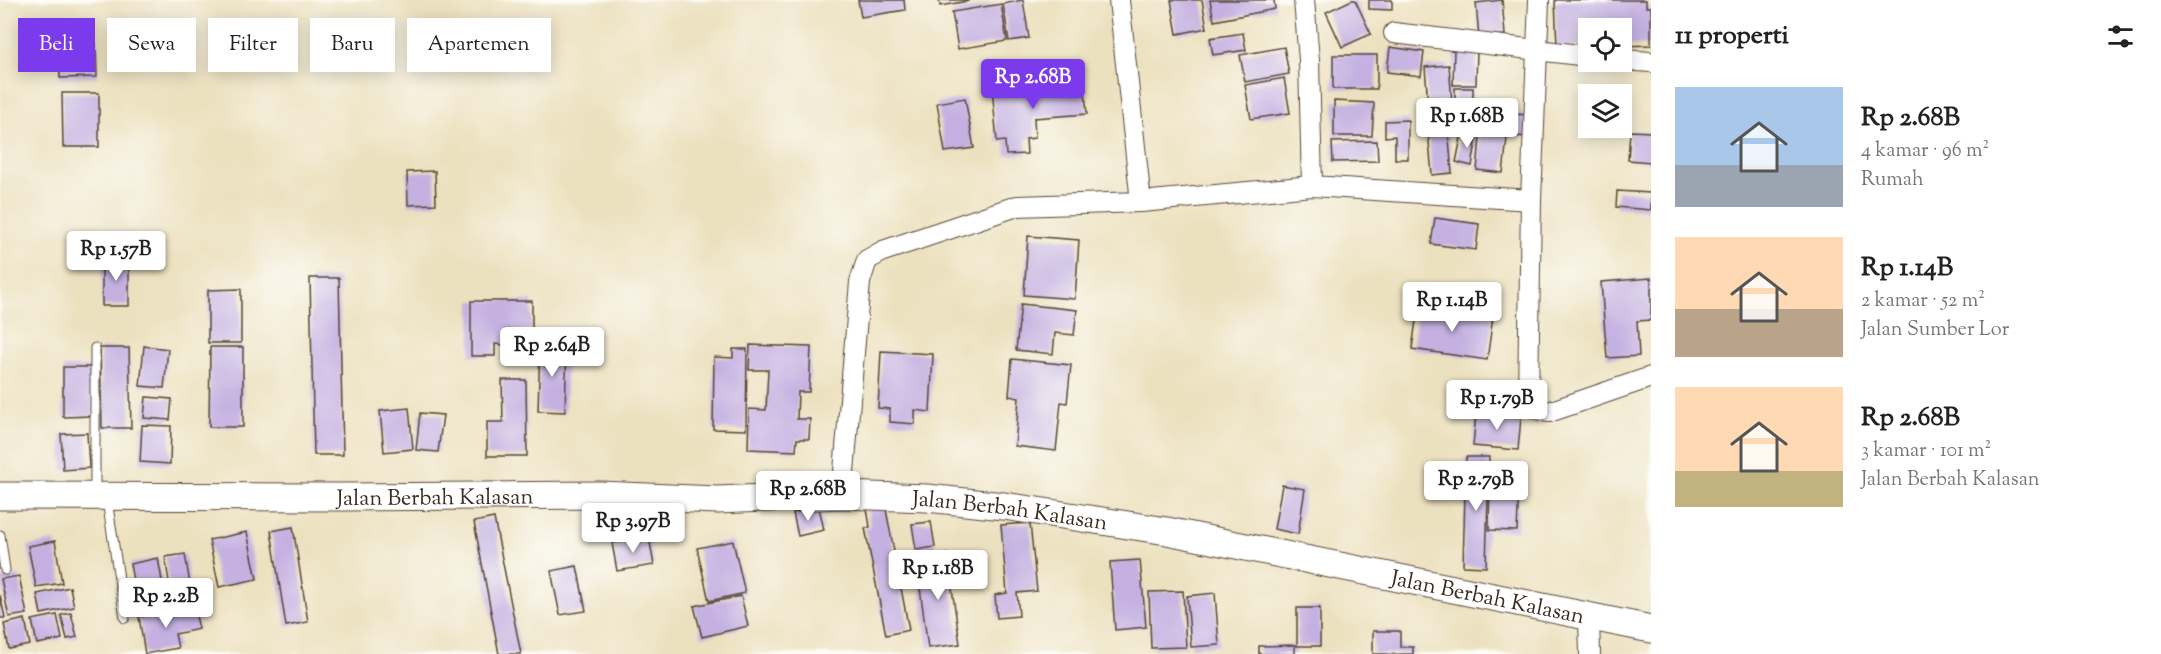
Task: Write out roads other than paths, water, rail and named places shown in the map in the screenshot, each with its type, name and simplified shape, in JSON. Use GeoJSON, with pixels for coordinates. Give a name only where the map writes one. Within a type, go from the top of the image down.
{"type":"FeatureCollection","features":[{"type":"Feature","properties":{"kind":"street"},"geometry":{"type":"LineString","coordinates":[[1119,0],[1142,202]]}},
{"type":"Feature","properties":{"kind":"street"},"geometry":{"type":"LineString","coordinates":[[1304,0],[1309,60],[1312,186]]}},
{"type":"Feature","properties":{"kind":"street"},"geometry":{"type":"LineString","coordinates":[[1539,0],[1531,200],[1528,398],[1532,406],[1539,411],[1549,412],[1651,377]]}},
{"type":"Feature","properties":{"kind":"street"},"geometry":{"type":"LineString","coordinates":[[1394,33],[1578,55]]}},
{"type":"Feature","properties":{"kind":"street"},"geometry":{"type":"LineString","coordinates":[[1632,61],[1651,62]]}},
{"type":"Feature","properties":{"kind":"street"},"geometry":{"type":"LineString","coordinates":[[842,495],[860,282],[867,260],[883,250],[1017,206],[1142,202],[1312,186],[1531,200]]}},
{"type":"Feature","properties":{"kind":"street","name":"Jalan Berbah Kalasan"},"geometry":{"type":"LineString","coordinates":[[0,496],[101,498],[600,495],[717,500],[842,495],[927,498],[1004,506],[1167,531],[1651,629]]}},
{"type":"Feature","properties":{"kind":"street"},"geometry":{"type":"LineString","coordinates":[[1589,617],[1590,654]]}},
{"type":"Feature","properties":{"kind":"lane"},"geometry":{"type":"LineString","coordinates":[[96,348],[101,498],[125,618]]}},
{"type":"Feature","properties":{"kind":"lane"},"geometry":{"type":"LineString","coordinates":[[0,534],[4,570]]}}]}
